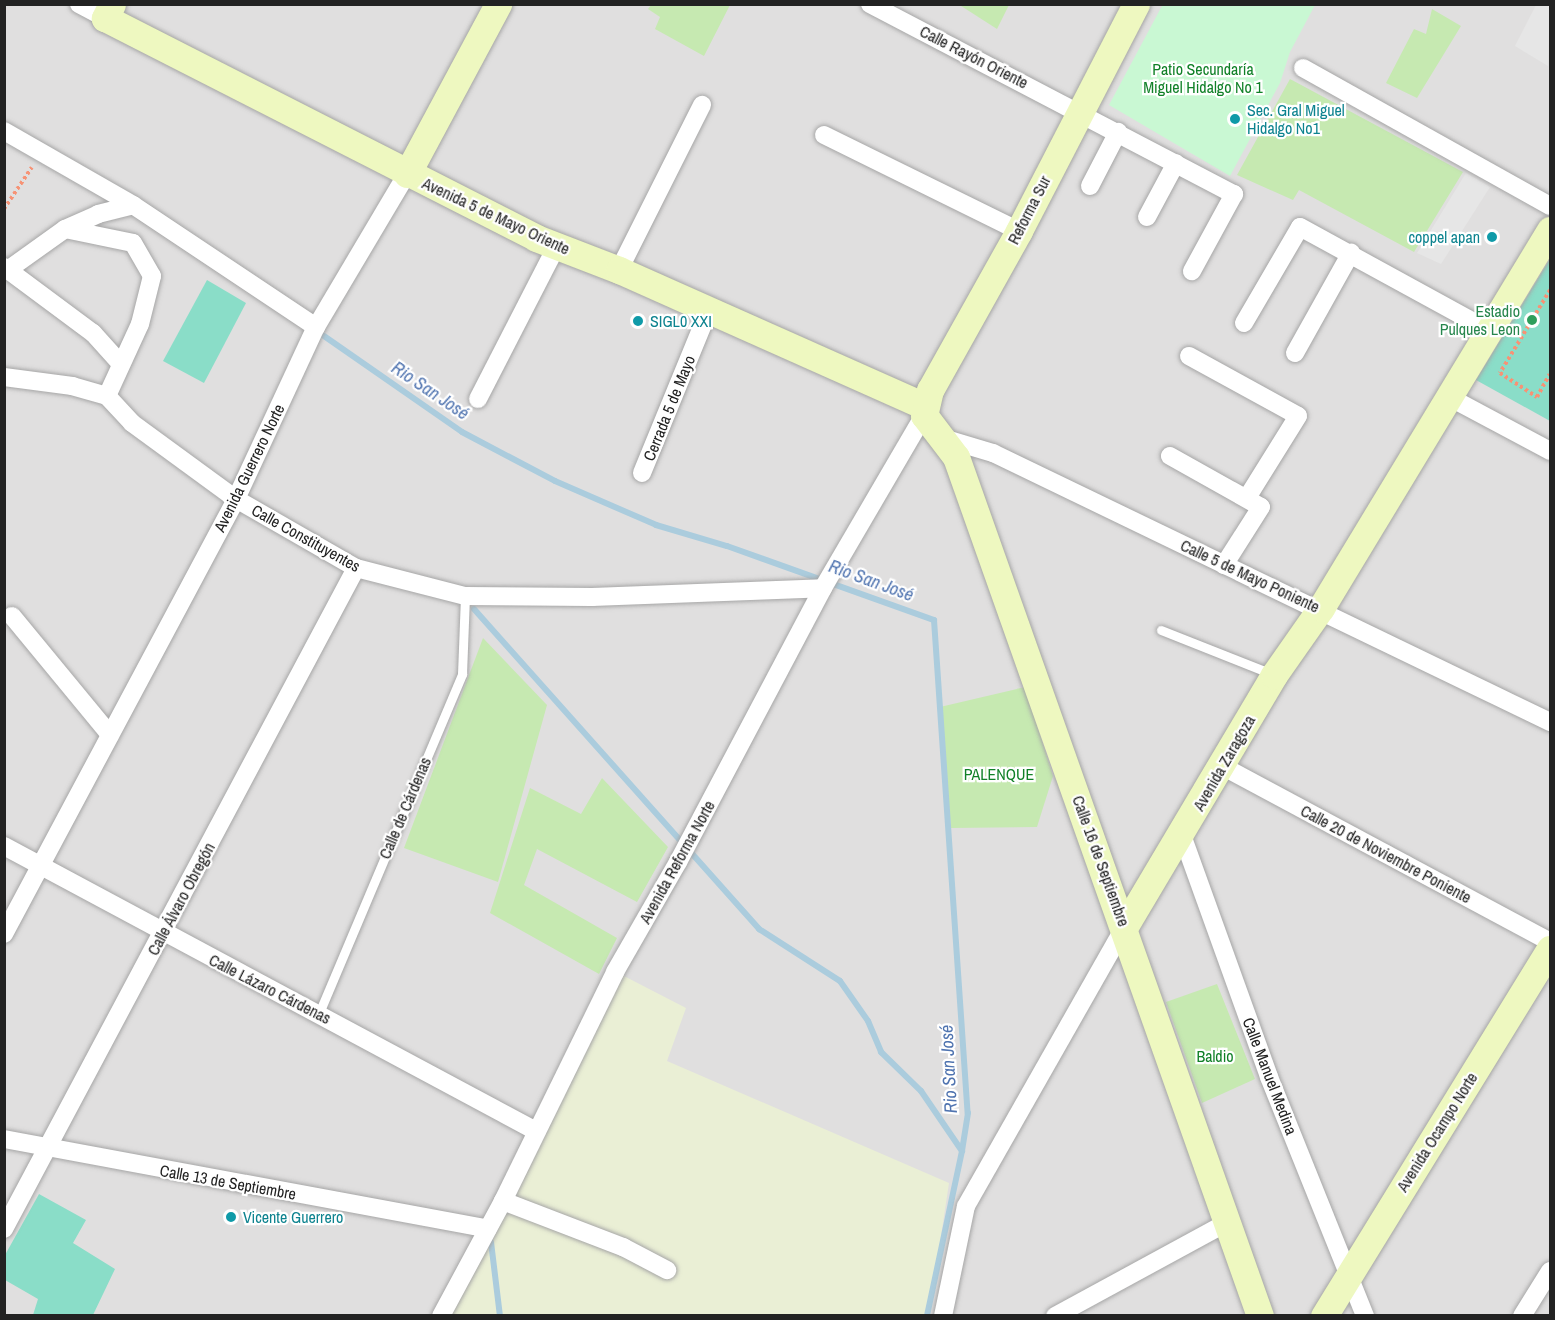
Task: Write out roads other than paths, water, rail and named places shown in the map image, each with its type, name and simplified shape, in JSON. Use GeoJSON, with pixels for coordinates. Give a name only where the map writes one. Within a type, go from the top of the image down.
{"type":"FeatureCollection","features":[{"type":"Feature","properties":{"kind":"main road","name":"Avenida Guerrero Norte"},"geometry":{"type":"LineString","coordinates":[[407,174],[498,4]]}},
{"type":"Feature","properties":{"kind":"main road","name":"Reforma Sur"},"geometry":{"type":"LineString","coordinates":[[924,411],[930,390],[1019,231],[1078,110],[1136,4]]}},
{"type":"Feature","properties":{"kind":"main road","name":"Avenida 5 de Mayo Oriente"},"geometry":{"type":"LineString","coordinates":[[108,11],[407,174],[556,247],[619,270],[709,310],[924,411]]}},
{"type":"Feature","properties":{"kind":"main road","name":"Avenida Zaragoza"},"geometry":{"type":"LineString","coordinates":[[1125,926],[1182,835],[1275,675],[1321,609],[1551,230]]}},
{"type":"Feature","properties":{"kind":"main road","name":"Calle 16 de Septiembre"},"geometry":{"type":"LineString","coordinates":[[924,411],[946,439],[956,457],[1125,926],[1260,1316]]}},
{"type":"Feature","properties":{"kind":"main road","name":"Avenida Ocampo Norte"},"geometry":{"type":"LineString","coordinates":[[1324,1316],[1551,949]]}},
{"type":"Feature","properties":{"kind":"street","name":"Avenida 5 de Mayo Oriente"},"geometry":{"type":"LineString","coordinates":[[79,4],[108,11]]}},
{"type":"Feature","properties":{"kind":"street","name":"Calle Rayón Oriente"},"geometry":{"type":"LineString","coordinates":[[870,4],[1078,110],[1234,194],[1192,271]]}},
{"type":"Feature","properties":{"kind":"street"},"geometry":{"type":"LineString","coordinates":[[1303,68],[1551,206]]}},
{"type":"Feature","properties":{"kind":"street"},"geometry":{"type":"LineString","coordinates":[[619,270],[702,105]]}},
{"type":"Feature","properties":{"kind":"street"},"geometry":{"type":"LineString","coordinates":[[4,131],[133,205],[316,327]]}},
{"type":"Feature","properties":{"kind":"street"},"geometry":{"type":"LineString","coordinates":[[1090,186],[1118,132]]}},
{"type":"Feature","properties":{"kind":"street"},"geometry":{"type":"LineString","coordinates":[[824,135],[1019,231]]}},
{"type":"Feature","properties":{"kind":"street"},"geometry":{"type":"LineString","coordinates":[[1147,217],[1176,163]]}},
{"type":"Feature","properties":{"kind":"street","name":"Avenida Guerrero Norte"},"geometry":{"type":"LineString","coordinates":[[4,934],[42,867],[236,499],[316,327],[407,174]]}},
{"type":"Feature","properties":{"kind":"street"},"geometry":{"type":"LineString","coordinates":[[120,363],[93,333],[7,268],[65,229],[133,205]]}},
{"type":"Feature","properties":{"kind":"street"},"geometry":{"type":"LineString","coordinates":[[1244,323],[1300,227],[1490,331]]}},
{"type":"Feature","properties":{"kind":"street"},"geometry":{"type":"LineString","coordinates":[[4,377],[72,386],[107,396],[120,363],[140,324],[152,276],[133,243],[65,229]]}},
{"type":"Feature","properties":{"kind":"street"},"geometry":{"type":"LineString","coordinates":[[478,399],[556,247]]}},
{"type":"Feature","properties":{"kind":"street"},"geometry":{"type":"LineString","coordinates":[[1295,352],[1351,253]]}},
{"type":"Feature","properties":{"kind":"street","name":"Cerrada 5 de Mayo"},"geometry":{"type":"LineString","coordinates":[[642,473],[709,310]]}},
{"type":"Feature","properties":{"kind":"street"},"geometry":{"type":"LineString","coordinates":[[1189,356],[1298,416],[1247,498]]}},
{"type":"Feature","properties":{"kind":"street","name":"Calle Constituyentes"},"geometry":{"type":"LineString","coordinates":[[107,396],[132,423],[236,499],[356,568],[465,596],[592,597],[823,588]]}},
{"type":"Feature","properties":{"kind":"street"},"geometry":{"type":"LineString","coordinates":[[1449,397],[1551,451]]}},
{"type":"Feature","properties":{"kind":"street","name":"Avenida Reforma Norte"},"geometry":{"type":"LineString","coordinates":[[441,1316],[503,1201],[615,972],[678,862],[823,588],[924,411]]}},
{"type":"Feature","properties":{"kind":"street","name":"Calle 5 de Mayo Poniente"},"geometry":{"type":"LineString","coordinates":[[946,439],[993,453],[1224,565],[1321,609],[1551,722]]}},
{"type":"Feature","properties":{"kind":"street"},"geometry":{"type":"LineString","coordinates":[[1170,456],[1261,507],[1224,565]]}},
{"type":"Feature","properties":{"kind":"street","name":"Calle Álvaro Obregón"},"geometry":{"type":"LineString","coordinates":[[4,1229],[50,1150],[356,568]]}},
{"type":"Feature","properties":{"kind":"street"},"geometry":{"type":"LineString","coordinates":[[12,616],[110,735]]}},
{"type":"Feature","properties":{"kind":"street","name":"Calle 20 de Noviembre Poniente"},"geometry":{"type":"LineString","coordinates":[[1222,766],[1551,942]]}},
{"type":"Feature","properties":{"kind":"street","name":"Calle Manuel Medina"},"geometry":{"type":"LineString","coordinates":[[1182,835],[1269,1077],[1365,1316]]}},
{"type":"Feature","properties":{"kind":"street","name":"Calle Lázaro Cárdenas"},"geometry":{"type":"LineString","coordinates":[[4,846],[536,1131]]}},
{"type":"Feature","properties":{"kind":"street","name":"Avenida Zaragoza"},"geometry":{"type":"LineString","coordinates":[[943,1316],[966,1206],[1125,926]]}},
{"type":"Feature","properties":{"kind":"street","name":"Calle 13 de Septiembre"},"geometry":{"type":"LineString","coordinates":[[4,1139],[50,1150],[488,1229]]}},
{"type":"Feature","properties":{"kind":"street"},"geometry":{"type":"LineString","coordinates":[[503,1201],[623,1246],[667,1270]]}},
{"type":"Feature","properties":{"kind":"street"},"geometry":{"type":"LineString","coordinates":[[1055,1316],[1228,1222]]}},
{"type":"Feature","properties":{"kind":"street"},"geometry":{"type":"LineString","coordinates":[[1522,1316],[1543,1297],[1551,1270]]}},
{"type":"Feature","properties":{"kind":"lane","name":"Calle de Cárdenas"},"geometry":{"type":"LineString","coordinates":[[319,1013],[462,674],[465,596]]}},
{"type":"Feature","properties":{"kind":"lane"},"geometry":{"type":"LineString","coordinates":[[1161,630],[1275,675]]}},
{"type":"Feature","properties":{"kind":"waterway","name":"Rio San José"},"geometry":{"type":"LineString","coordinates":[[324,336],[462,432],[555,481],[656,525],[727,546],[934,620],[968,1113],[962,1151]]}},
{"type":"Feature","properties":{"kind":"waterway","name":"Rio San José"},"geometry":{"type":"LineString","coordinates":[[474,609],[759,929],[840,981],[868,1021],[881,1052],[921,1091],[962,1151],[927,1316]]}},
{"type":"Feature","properties":{"kind":"waterway","name":"Rio San José"},"geometry":{"type":"LineString","coordinates":[[491,1242],[500,1316]]}},
{"type":"Feature","properties":{"kind":"place","name":"Sec. Gral Miguel Hidalgo No1"},"geometry":{"type":"Point","coordinates":[1235,119]}},
{"type":"Feature","properties":{"kind":"place","name":"coppel apan"},"geometry":{"type":"Point","coordinates":[1492,237]}},
{"type":"Feature","properties":{"kind":"place","name":"Estadio Pulques Leon"},"geometry":{"type":"Point","coordinates":[1532,320]}},
{"type":"Feature","properties":{"kind":"place","name":"SIGL0 XXI"},"geometry":{"type":"Point","coordinates":[638,321]}},
{"type":"Feature","properties":{"kind":"place","name":"Vicente Guerrero"},"geometry":{"type":"Point","coordinates":[231,1217]}},
{"type":"Feature","properties":{"kind":"park label","name":"Patio Secundaría Miguel Hidalgo No 1"},"geometry":{"type":"Point","coordinates":[1203,78]}},
{"type":"Feature","properties":{"kind":"park label","name":"PALENQUE"},"geometry":{"type":"Point","coordinates":[999,774]}},
{"type":"Feature","properties":{"kind":"park label","name":"Baldio"},"geometry":{"type":"Point","coordinates":[1215,1056]}}]}
